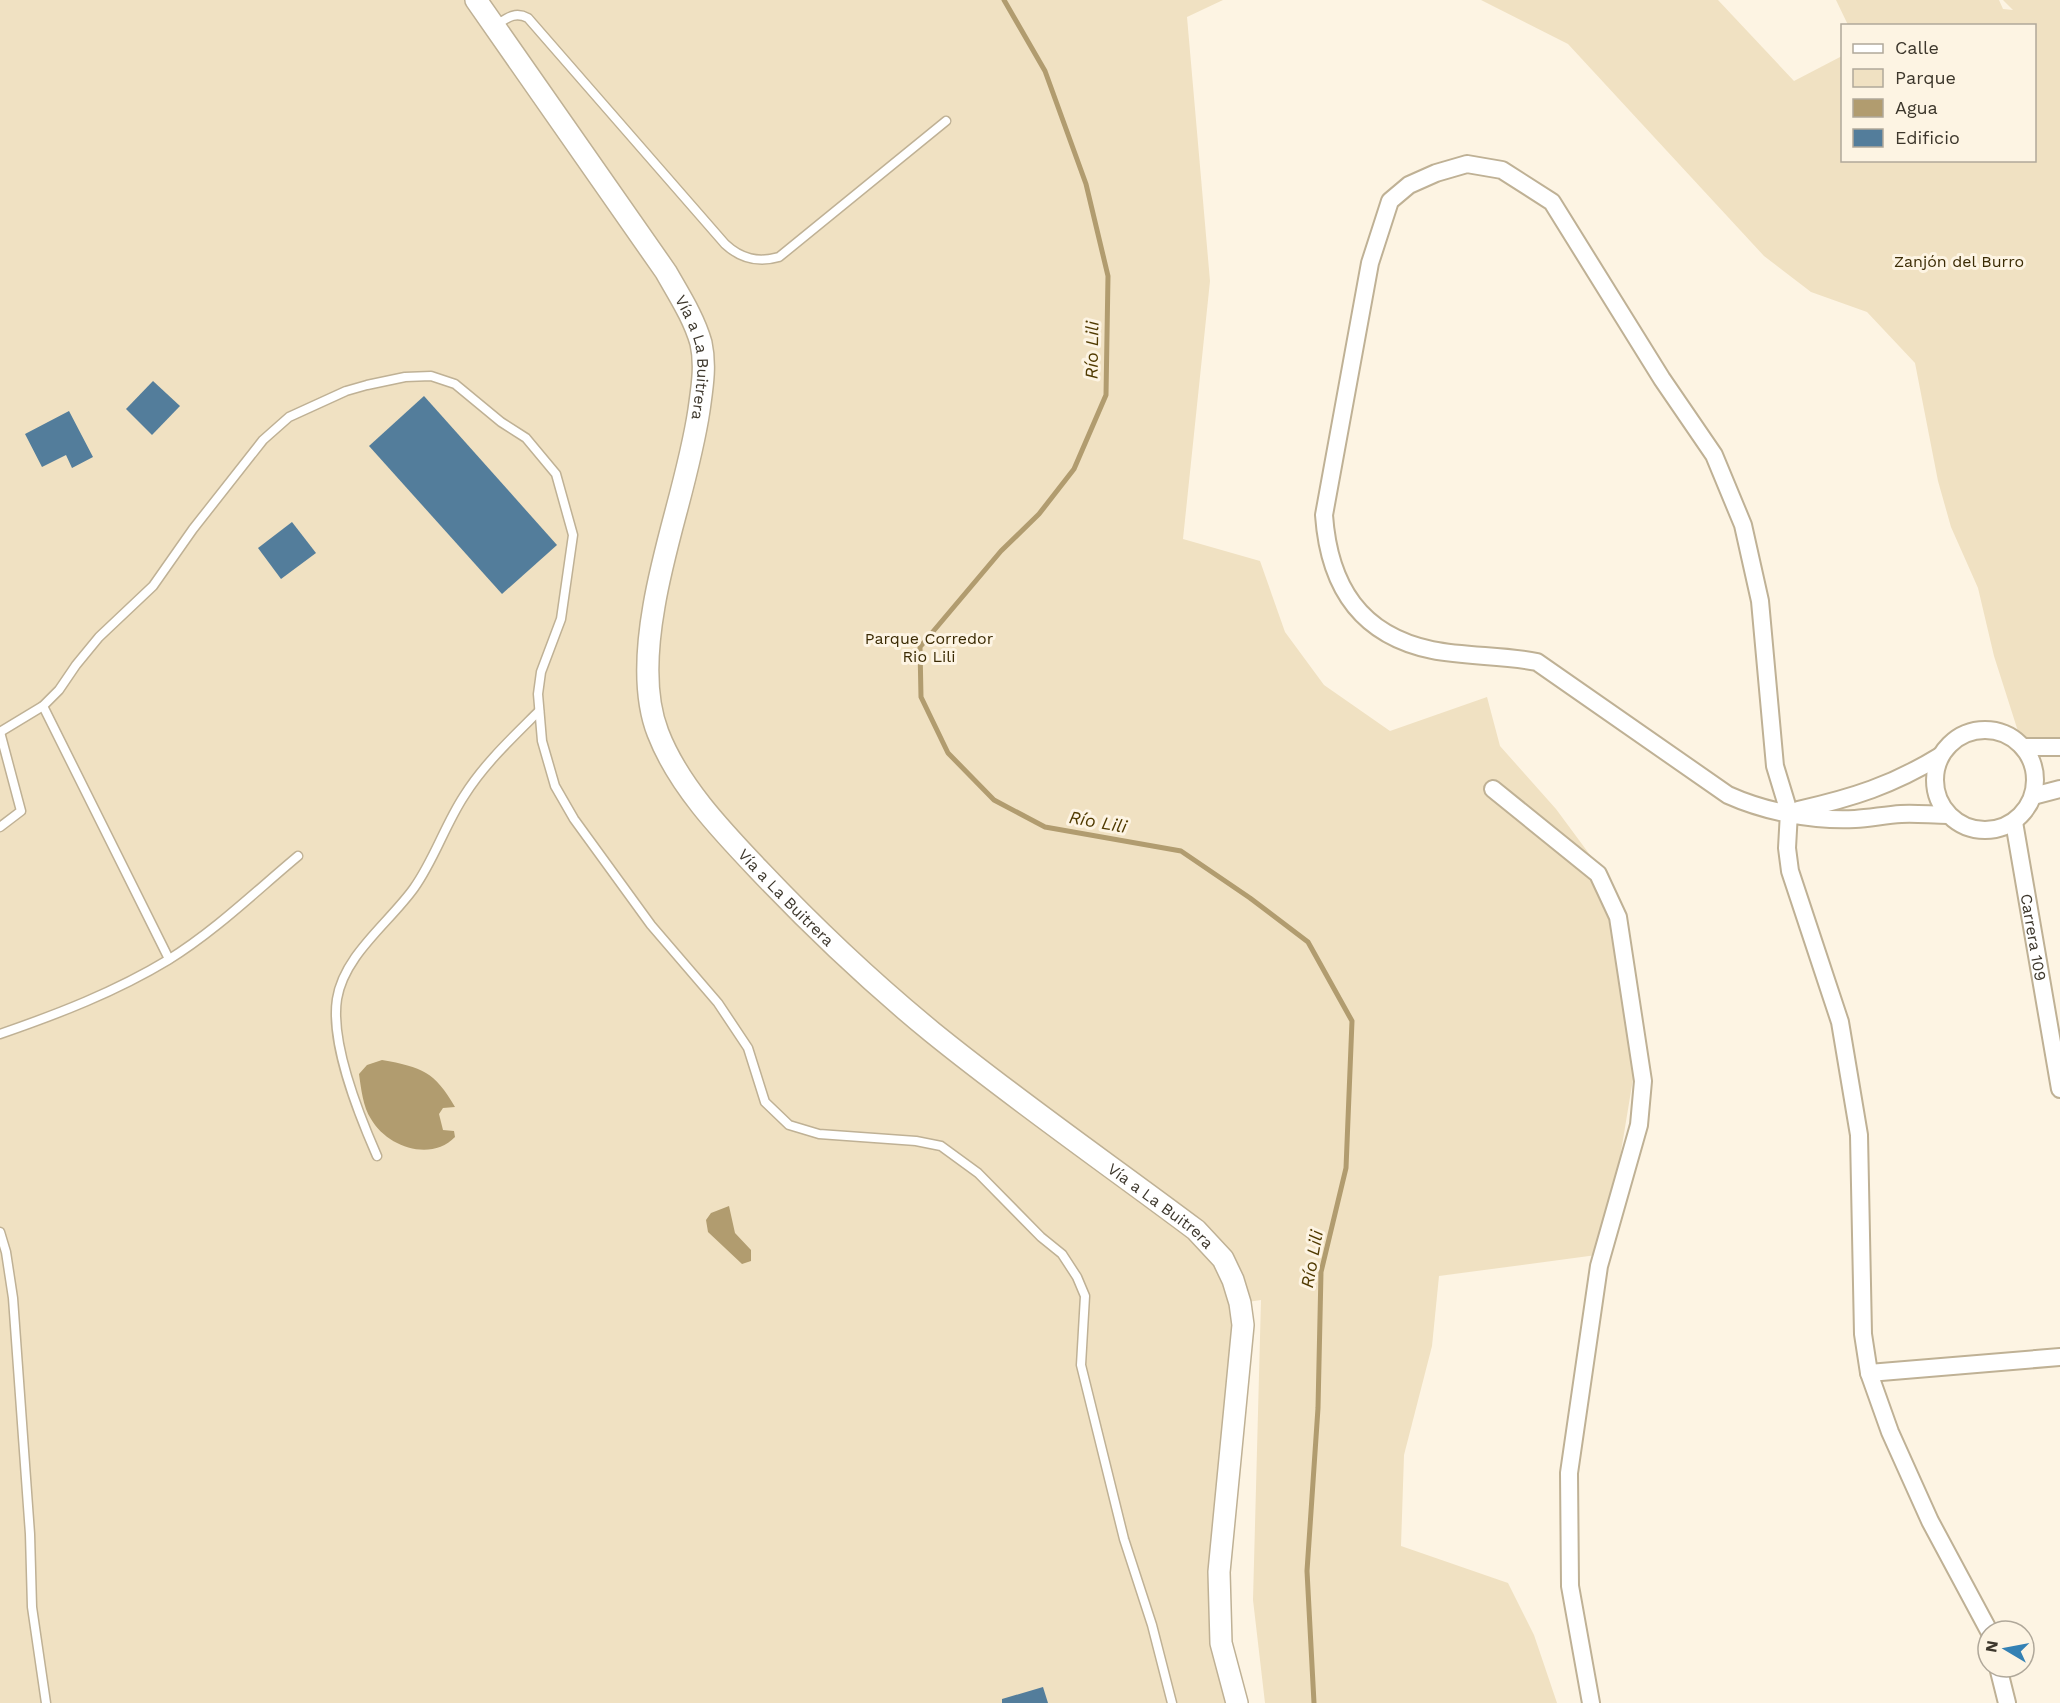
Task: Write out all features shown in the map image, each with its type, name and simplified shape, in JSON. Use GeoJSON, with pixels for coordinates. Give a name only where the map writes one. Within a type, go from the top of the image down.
{"type":"FeatureCollection","features":[{"type":"Feature","properties":{"kind":"street","name":"Vía a La Buitrera"},"geometry":{"type":"LineString","coordinates":[[476,0],[666,272],[692,319],[701,344],[704,371],[692,454],[654,605],[649,652],[650,699],[656,730],[668,757],[724,834],[797,910],[868,977],[932,1032],[1196,1230],[1223,1259],[1233,1280],[1240,1303],[1243,1349],[1219,1572],[1219,1607],[1221,1643],[1237,1703]]}},
{"type":"Feature","properties":{"kind":"street"},"geometry":{"type":"LineString","coordinates":[[1948,815],[1902,814],[1854,819],[1789,812],[1752,806],[1728,795],[1537,662],[1512,657],[1432,650],[1402,641],[1371,625],[1343,592],[1326,545],[1324,515],[1370,263],[1390,201],[1409,185],[1436,173],[1467,164],[1502,170],[1552,202],[1662,379],[1714,455],[1743,525],[1760,602],[1775,766],[1789,812],[1787,848],[1790,871],[1840,1022],[1859,1135],[1863,1334],[1869,1373],[1890,1432],[1930,1521],[1983,1619]]}},
{"type":"Feature","properties":{"kind":"street"},"geometry":{"type":"LineString","coordinates":[[1789,812],[1872,791],[1905,778],[1940,756],[1955,740],[1980,730],[1996,731],[2011,737],[2023,747],[2034,770],[2033,796],[2025,810],[2014,822],[1997,830],[1979,831],[1962,826],[1941,807],[1935,787],[1936,766],[1940,756]]}},
{"type":"Feature","properties":{"kind":"street"},"geometry":{"type":"LineString","coordinates":[[2023,747],[2060,747]]}},
{"type":"Feature","properties":{"kind":"street"},"geometry":{"type":"LineString","coordinates":[[1494,789],[1598,874],[1618,917],[1643,1081],[1639,1125],[1599,1266],[1569,1473],[1570,1586],[1591,1703]]}},
{"type":"Feature","properties":{"kind":"street"},"geometry":{"type":"LineString","coordinates":[[2033,796],[2060,789]]}},
{"type":"Feature","properties":{"kind":"street","name":"Carrera 109"},"geometry":{"type":"LineString","coordinates":[[2014,822],[2060,1089]]}},
{"type":"Feature","properties":{"kind":"street"},"geometry":{"type":"LineString","coordinates":[[1869,1373],[2060,1357]]}},
{"type":"Feature","properties":{"kind":"street"},"geometry":{"type":"LineString","coordinates":[[2001,1679],[2007,1703]]}},
{"type":"Feature","properties":{"kind":"lane"},"geometry":{"type":"LineString","coordinates":[[495,25],[510,15],[520,14],[528,18],[725,244],[734,252],[756,260],[779,257],[946,121]]}},
{"type":"Feature","properties":{"kind":"lane"},"geometry":{"type":"LineString","coordinates":[[0,827],[21,811],[0,732],[43,706],[60,690],[76,664],[99,637],[153,586],[263,440],[289,417],[338,395],[367,385],[405,377],[431,376],[455,384],[474,397],[501,422],[526,438],[556,474],[573,535],[561,620],[541,672],[539,711],[547,763],[565,805],[651,925],[718,1003],[748,1048],[765,1101],[789,1125],[819,1134],[916,1141],[941,1146],[978,1173],[1041,1237],[1062,1254],[1077,1277],[1085,1296],[1081,1365],[1124,1539],[1152,1625],[1172,1703]]}},
{"type":"Feature","properties":{"kind":"lane"},"geometry":{"type":"LineString","coordinates":[[43,706],[170,959]]}},
{"type":"Feature","properties":{"kind":"lane"},"geometry":{"type":"LineString","coordinates":[[377,1156],[345,1073],[336,1011],[342,980],[350,965],[415,887],[462,798],[481,771],[539,711]]}},
{"type":"Feature","properties":{"kind":"lane"},"geometry":{"type":"LineString","coordinates":[[0,1034],[82,1004],[170,959],[206,934],[298,856]]}},
{"type":"Feature","properties":{"kind":"lane"},"geometry":{"type":"LineString","coordinates":[[0,1232],[6,1252],[13,1298],[30,1534],[32,1607],[46,1703]]}},
{"type":"Feature","properties":{"kind":"green space","name":"Parque Corredor Rio Lili"},"geometry":{"type":"Polygon","coordinates":[[[0,0],[1223,0],[1187,17],[1210,281],[1183,539],[1260,561],[1285,632],[1324,685],[1390,731],[1487,697],[1500,746],[1556,809],[1610,882],[1638,1049],[1604,1254],[1439,1276],[1432,1346],[1404,1455],[1401,1546],[1508,1583],[1534,1635],[1557,1703],[1265,1703],[1253,1600],[1261,1300],[1241,1303],[1219,1572],[1237,1703],[0,1703],[0,0]]]}},
{"type":"Feature","properties":{"kind":"green space","name":"Zanjón del Burro"},"geometry":{"type":"Polygon","coordinates":[[[1481,0],[1718,0],[1794,81],[1841,57],[1841,162],[2036,162],[2036,24],[1848,24],[1836,0],[1999,0],[2003,9],[2013,10],[2003,0],[2060,0],[2060,747],[2023,747],[1994,656],[1978,588],[1951,527],[1938,481],[1915,363],[1867,312],[1811,292],[1764,256],[1568,44],[1481,0]]]}},
{"type":"Feature","properties":{"kind":"water"},"geometry":{"type":"Polygon","coordinates":[[[382,1060],[417,1069],[426,1073],[441,1086],[455,1107],[443,1108],[439,1114],[443,1130],[454,1131],[455,1137],[445,1145],[422,1150],[398,1144],[378,1129],[366,1109],[359,1074],[367,1065],[382,1060]]]}},
{"type":"Feature","properties":{"kind":"water"},"geometry":{"type":"Polygon","coordinates":[[[729,1206],[735,1233],[751,1250],[751,1261],[742,1264],[708,1232],[706,1220],[711,1213],[729,1206]]]}},
{"type":"Feature","properties":{"kind":"building"},"geometry":{"type":"Polygon","coordinates":[[[153,381],[180,406],[152,435],[126,409],[153,381]]]}},
{"type":"Feature","properties":{"kind":"building"},"geometry":{"type":"Polygon","coordinates":[[[424,396],[557,545],[502,594],[369,446],[424,396]]]}},
{"type":"Feature","properties":{"kind":"building"},"geometry":{"type":"Polygon","coordinates":[[[69,411],[93,457],[72,468],[66,455],[42,467],[25,434],[69,411]]]}},
{"type":"Feature","properties":{"kind":"building"},"geometry":{"type":"Polygon","coordinates":[[[292,522],[316,553],[281,579],[258,548],[292,522]]]}},
{"type":"Feature","properties":{"kind":"building"},"geometry":{"type":"Polygon","coordinates":[[[1043,1687],[1048,1703],[1002,1703],[1002,1699],[1043,1687]]]}},
{"type":"Feature","properties":{"kind":"waterway","name":"Río Lili"},"geometry":{"type":"LineString","coordinates":[[1004,0],[1045,71],[1086,184],[1108,276],[1106,395],[1074,469],[1039,514],[1001,551],[920,647],[921,697],[948,753],[994,800],[1045,827],[1181,851],[1250,898],[1308,942],[1352,1021],[1346,1168],[1321,1272],[1318,1408],[1307,1571],[1314,1703]]}}]}
